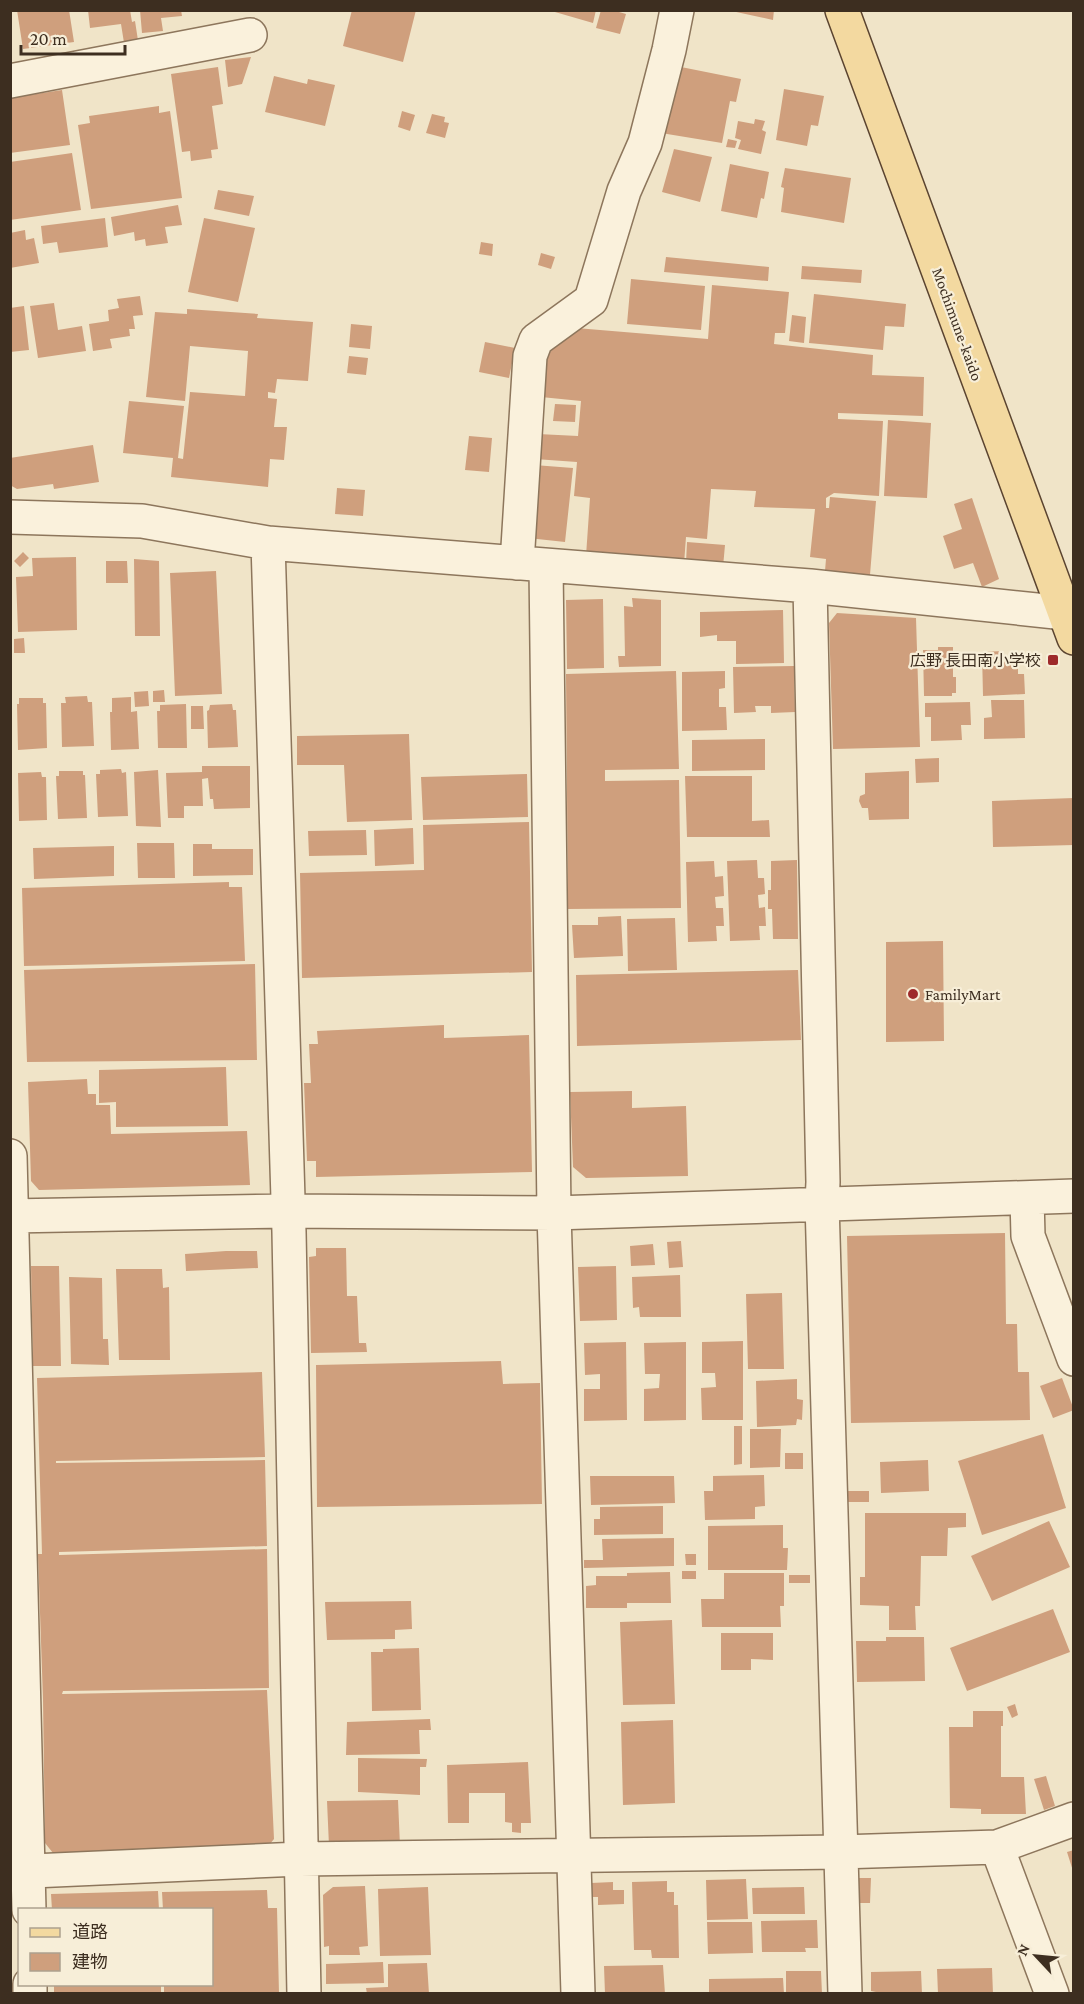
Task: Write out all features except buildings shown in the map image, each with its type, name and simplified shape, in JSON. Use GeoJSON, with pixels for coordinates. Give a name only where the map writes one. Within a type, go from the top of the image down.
{"type":"FeatureCollection","features":[{"type":"Feature","properties":{"kind":"main road","name":"Mochimune-kaido"},"geometry":{"type":"LineString","coordinates":[[842,10],[1070,627]]}},
{"type":"Feature","properties":{"kind":"street"},"geometry":{"type":"LineString","coordinates":[[578,1994],[532,564],[530,356],[536,340],[591,300],[624,191],[645,143],[677,10]]}},
{"type":"Feature","properties":{"kind":"street"},"geometry":{"type":"LineString","coordinates":[[10,81],[250,35]]}},
{"type":"Feature","properties":{"kind":"street"},"geometry":{"type":"LineString","coordinates":[[10,517],[142,521],[268,543],[810,586],[1070,627]]}},
{"type":"Feature","properties":{"kind":"street"},"geometry":{"type":"LineString","coordinates":[[268,543],[288,1211],[304,1994]]}},
{"type":"Feature","properties":{"kind":"street"},"geometry":{"type":"LineString","coordinates":[[810,586],[822,1203],[844,1994]]}},
{"type":"Feature","properties":{"kind":"street"},"geometry":{"type":"LineString","coordinates":[[10,1156],[19,1872],[28,1908]]}},
{"type":"Feature","properties":{"kind":"street"},"geometry":{"type":"LineString","coordinates":[[11,1216],[288,1211],[554,1213],[1074,1196]]}},
{"type":"Feature","properties":{"kind":"street"},"geometry":{"type":"LineString","coordinates":[[1027,1198],[1028,1236],[1074,1359]]}},
{"type":"Feature","properties":{"kind":"street"},"geometry":{"type":"LineString","coordinates":[[19,1872],[300,1859],[840,1852],[997,1847],[1074,1819]]}},
{"type":"Feature","properties":{"kind":"street"},"geometry":{"type":"LineString","coordinates":[[997,1847],[1052,1994]]}},
{"type":"Feature","properties":{"kind":"place","name":"広野 長田南小学校"},"geometry":{"type":"Point","coordinates":[1053,660]}},
{"type":"Feature","properties":{"kind":"place","name":"FamilyMart"},"geometry":{"type":"Point","coordinates":[913,994]}}]}
